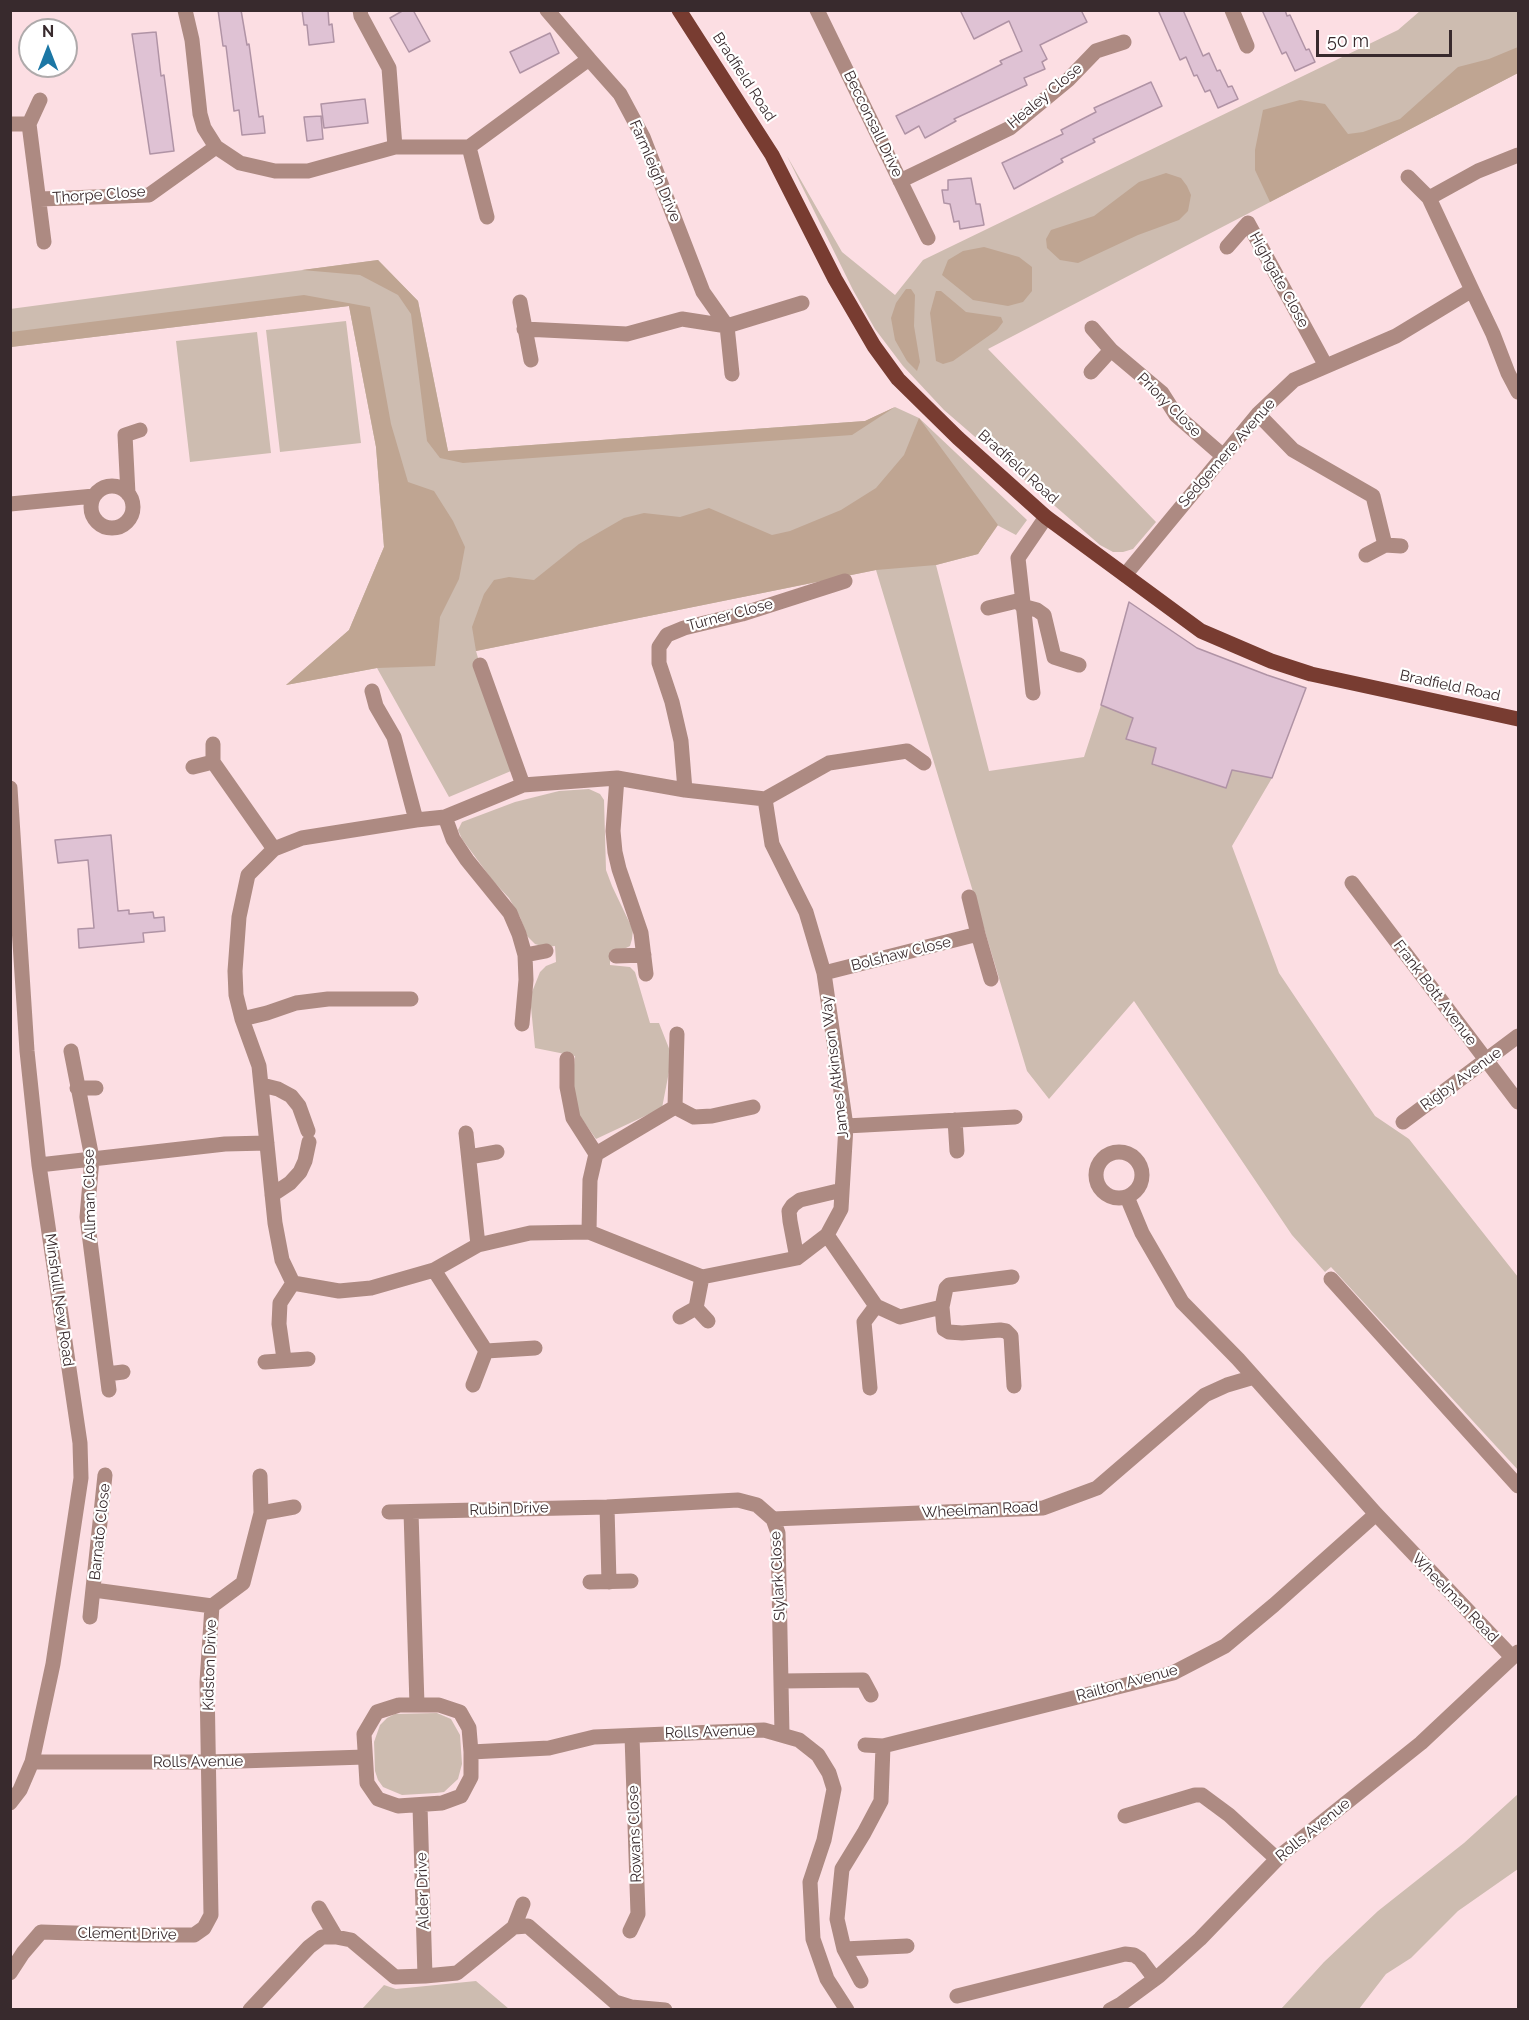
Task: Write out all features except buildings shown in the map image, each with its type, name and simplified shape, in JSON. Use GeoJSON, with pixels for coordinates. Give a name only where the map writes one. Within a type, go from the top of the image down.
{"type":"FeatureCollection","features":[{"type":"Feature","properties":{"kind":"main road","name":"Bradfield Road"},"geometry":{"type":"LineString","coordinates":[[678,10],[772,155],[836,279],[886,363],[919,401],[1046,517],[1201,631],[1271,661],[1311,674],[1518,718]]}},
{"type":"Feature","properties":{"kind":"street"},"geometry":{"type":"LineString","coordinates":[[185,10],[192,40],[200,114],[204,128],[216,147],[240,163],[275,171],[308,171],[395,147],[469,147],[589,59]]}},
{"type":"Feature","properties":{"kind":"street"},"geometry":{"type":"LineString","coordinates":[[360,10],[389,68],[395,147]]}},
{"type":"Feature","properties":{"kind":"street","name":"Farmleigh Drive"},"geometry":{"type":"LineString","coordinates":[[547,10],[620,94],[644,138],[703,292],[727,326],[732,374]]}},
{"type":"Feature","properties":{"kind":"street","name":"Becconsall Drive"},"geometry":{"type":"LineString","coordinates":[[817,10],[928,238]]}},
{"type":"Feature","properties":{"kind":"street"},"geometry":{"type":"LineString","coordinates":[[1232,10],[1247,46]]}},
{"type":"Feature","properties":{"kind":"street","name":"Healey Close"},"geometry":{"type":"LineString","coordinates":[[900,181],[1010,128],[1068,80],[1096,51],[1124,42]]}},
{"type":"Feature","properties":{"kind":"street"},"geometry":{"type":"LineString","coordinates":[[10,124],[29,124],[40,100]]}},
{"type":"Feature","properties":{"kind":"street","name":"Thorpe Close"},"geometry":{"type":"LineString","coordinates":[[29,124],[44,242]]}},
{"type":"Feature","properties":{"kind":"street","name":"Thorpe Close"},"geometry":{"type":"LineString","coordinates":[[40,199],[149,195],[216,147]]}},
{"type":"Feature","properties":{"kind":"street"},"geometry":{"type":"LineString","coordinates":[[469,147],[487,217]]}},
{"type":"Feature","properties":{"kind":"street"},"geometry":{"type":"LineString","coordinates":[[1429,198],[1478,171],[1518,155]]}},
{"type":"Feature","properties":{"kind":"street"},"geometry":{"type":"LineString","coordinates":[[1408,177],[1429,198],[1518,392]]}},
{"type":"Feature","properties":{"kind":"street","name":"Highgate Close"},"geometry":{"type":"LineString","coordinates":[[1227,247],[1248,223],[1326,366]]}},
{"type":"Feature","properties":{"kind":"street","name":"Sedgemere Avenue"},"geometry":{"type":"LineString","coordinates":[[1125,575],[1222,455],[1258,414],[1294,380],[1396,336],[1472,290]]}},
{"type":"Feature","properties":{"kind":"street"},"geometry":{"type":"LineString","coordinates":[[520,302],[531,360]]}},
{"type":"Feature","properties":{"kind":"street"},"geometry":{"type":"LineString","coordinates":[[524,329],[627,334],[682,320],[727,326],[802,303]]}},
{"type":"Feature","properties":{"kind":"street","name":"Priory Close"},"geometry":{"type":"LineString","coordinates":[[1092,328],[1111,350],[1162,393],[1176,415],[1222,455]]}},
{"type":"Feature","properties":{"kind":"street"},"geometry":{"type":"LineString","coordinates":[[1091,372],[1111,350]]}},
{"type":"Feature","properties":{"kind":"street"},"geometry":{"type":"LineString","coordinates":[[1258,414],[1293,450],[1373,496],[1385,545]]}},
{"type":"Feature","properties":{"kind":"street"},"geometry":{"type":"LineString","coordinates":[[128,494],[125,435],[140,430]]}},
{"type":"Feature","properties":{"kind":"street"},"geometry":{"type":"LineString","coordinates":[[10,504],[94,496],[110,486],[123,489],[128,494],[132,500],[132,514],[123,525],[116,528],[109,528],[96,522],[90,510],[94,496]]}},
{"type":"Feature","properties":{"kind":"street"},"geometry":{"type":"LineString","coordinates":[[1033,693],[1021,603],[1018,558],[1046,517]]}},
{"type":"Feature","properties":{"kind":"street"},"geometry":{"type":"LineString","coordinates":[[1366,555],[1385,545],[1401,546]]}},
{"type":"Feature","properties":{"kind":"street","name":"Turner Close"},"geometry":{"type":"LineString","coordinates":[[685,790],[681,741],[672,702],[659,663],[659,647],[667,635],[844,581]]}},
{"type":"Feature","properties":{"kind":"street"},"geometry":{"type":"LineString","coordinates":[[988,608],[1021,603],[1042,612],[1054,657],[1078,665]]}},
{"type":"Feature","properties":{"kind":"street"},"geometry":{"type":"LineString","coordinates":[[480,665],[523,784]]}},
{"type":"Feature","properties":{"kind":"street"},"geometry":{"type":"LineString","coordinates":[[372,691],[381,716],[394,738],[416,820]]}},
{"type":"Feature","properties":{"kind":"street"},"geometry":{"type":"LineString","coordinates":[[213,744],[213,762],[274,849]]}},
{"type":"Feature","properties":{"kind":"street"},"geometry":{"type":"LineString","coordinates":[[293,1284],[282,1260],[272,1195],[259,1066],[236,995],[235,971],[239,917],[248,875],[274,849],[302,838],[445,817],[523,784],[617,778],[685,790],[765,799],[829,763],[907,752],[924,763]]}},
{"type":"Feature","properties":{"kind":"street"},"geometry":{"type":"LineString","coordinates":[[193,767],[213,762]]}},
{"type":"Feature","properties":{"kind":"street"},"geometry":{"type":"LineString","coordinates":[[617,778],[613,831],[615,852],[641,933],[646,974]]}},
{"type":"Feature","properties":{"kind":"street","name":"Minshull New Road"},"geometry":{"type":"LineString","coordinates":[[10,788],[27,1051],[39,1165],[80,1443],[81,1478],[53,1664],[32,1762],[20,1790],[10,1803]]}},
{"type":"Feature","properties":{"kind":"street","name":"James Atkinson Way"},"geometry":{"type":"LineString","coordinates":[[702,1277],[797,1258],[827,1235],[842,1209],[846,1126],[824,974],[806,912],[772,844],[765,799]]}},
{"type":"Feature","properties":{"kind":"street"},"geometry":{"type":"LineString","coordinates":[[445,817],[453,839],[510,914],[519,934],[525,955],[526,980],[522,1024]]}},
{"type":"Feature","properties":{"kind":"street","name":"Frank Bott Avenue"},"geometry":{"type":"LineString","coordinates":[[1352,883],[1518,1102]]}},
{"type":"Feature","properties":{"kind":"street"},"geometry":{"type":"LineString","coordinates":[[969,897],[991,979]]}},
{"type":"Feature","properties":{"kind":"street","name":"Bolshaw Close"},"geometry":{"type":"LineString","coordinates":[[824,974],[978,934]]}},
{"type":"Feature","properties":{"kind":"street"},"geometry":{"type":"LineString","coordinates":[[525,955],[546,951]]}},
{"type":"Feature","properties":{"kind":"street"},"geometry":{"type":"LineString","coordinates":[[616,956],[644,955]]}},
{"type":"Feature","properties":{"kind":"street"},"geometry":{"type":"LineString","coordinates":[[242,1019],[307,1001],[411,999]]}},
{"type":"Feature","properties":{"kind":"street"},"geometry":{"type":"LineString","coordinates":[[675,1107],[677,1034]]}},
{"type":"Feature","properties":{"kind":"street","name":"Rigby Avenue"},"geometry":{"type":"LineString","coordinates":[[1403,1122],[1518,1036]]}},
{"type":"Feature","properties":{"kind":"street","name":"Allman Close"},"geometry":{"type":"LineString","coordinates":[[71,1052],[92,1158],[87,1217],[108,1382],[123,1372]]}},
{"type":"Feature","properties":{"kind":"street"},"geometry":{"type":"LineString","coordinates":[[567,1059],[567,1087],[573,1118],[596,1154],[590,1180],[589,1232]]}},
{"type":"Feature","properties":{"kind":"street"},"geometry":{"type":"LineString","coordinates":[[262,1085],[278,1089],[291,1096],[299,1106],[309,1136],[308,1152],[300,1172],[290,1183],[272,1195]]}},
{"type":"Feature","properties":{"kind":"street"},"geometry":{"type":"LineString","coordinates":[[77,1088],[96,1088]]}},
{"type":"Feature","properties":{"kind":"street"},"geometry":{"type":"LineString","coordinates":[[675,1107],[694,1117],[712,1116],[753,1107]]}},
{"type":"Feature","properties":{"kind":"street"},"geometry":{"type":"LineString","coordinates":[[596,1154],[675,1107]]}},
{"type":"Feature","properties":{"kind":"street"},"geometry":{"type":"LineString","coordinates":[[846,1126],[1015,1117]]}},
{"type":"Feature","properties":{"kind":"street"},"geometry":{"type":"LineString","coordinates":[[955,1120],[957,1151]]}},
{"type":"Feature","properties":{"kind":"street"},"geometry":{"type":"LineString","coordinates":[[466,1133],[478,1245]]}},
{"type":"Feature","properties":{"kind":"street"},"geometry":{"type":"LineString","coordinates":[[39,1165],[225,1144],[267,1143]]}},
{"type":"Feature","properties":{"kind":"street"},"geometry":{"type":"LineString","coordinates":[[469,1157],[497,1152]]}},
{"type":"Feature","properties":{"kind":"street"},"geometry":{"type":"LineString","coordinates":[[797,1258],[789,1211],[800,1200],[842,1190]]}},
{"type":"Feature","properties":{"kind":"street","name":"Wheelman Road"},"geometry":{"type":"LineString","coordinates":[[1127,1197],[1142,1233],[1182,1302],[1254,1377],[1376,1514],[1515,1654]]}},
{"type":"Feature","properties":{"kind":"street"},"geometry":{"type":"LineString","coordinates":[[293,1284],[339,1291],[370,1288],[434,1270],[478,1245],[530,1233],[589,1232],[702,1277],[696,1308],[680,1317]]}},
{"type":"Feature","properties":{"kind":"street"},"geometry":{"type":"LineString","coordinates":[[827,1235],[876,1306],[900,1317],[942,1307]]}},
{"type":"Feature","properties":{"kind":"street"},"geometry":{"type":"LineString","coordinates":[[434,1270],[486,1351]]}},
{"type":"Feature","properties":{"kind":"street"},"geometry":{"type":"LineString","coordinates":[[1012,1277],[949,1285],[946,1288],[942,1307],[944,1329],[949,1332],[1000,1330],[1006,1331],[1011,1336],[1014,1386]]}},
{"type":"Feature","properties":{"kind":"street"},"geometry":{"type":"LineString","coordinates":[[1331,1279],[1518,1486]]}},
{"type":"Feature","properties":{"kind":"street"},"geometry":{"type":"LineString","coordinates":[[284,1359],[279,1324],[280,1303],[293,1284]]}},
{"type":"Feature","properties":{"kind":"street"},"geometry":{"type":"LineString","coordinates":[[870,1388],[864,1322],[876,1306]]}},
{"type":"Feature","properties":{"kind":"street"},"geometry":{"type":"LineString","coordinates":[[696,1308],[708,1321]]}},
{"type":"Feature","properties":{"kind":"street"},"geometry":{"type":"LineString","coordinates":[[486,1351],[535,1348]]}},
{"type":"Feature","properties":{"kind":"street"},"geometry":{"type":"LineString","coordinates":[[473,1385],[486,1351]]}},
{"type":"Feature","properties":{"kind":"street"},"geometry":{"type":"LineString","coordinates":[[265,1362],[308,1359]]}},
{"type":"Feature","properties":{"kind":"street","name":"Wheelman Road"},"geometry":{"type":"LineString","coordinates":[[773,1519],[1043,1508],[1097,1488],[1205,1395],[1227,1385],[1254,1377]]}},
{"type":"Feature","properties":{"kind":"street","name":"Barnato Close"},"geometry":{"type":"LineString","coordinates":[[90,1617],[105,1475]]}},
{"type":"Feature","properties":{"kind":"street","name":"Kidston Drive"},"geometry":{"type":"LineString","coordinates":[[209,1762],[207,1682],[212,1606],[243,1584],[261,1513],[260,1476]]}},
{"type":"Feature","properties":{"kind":"street","name":"Slylark Close"},"geometry":{"type":"LineString","coordinates":[[607,1507],[738,1500],[757,1505],[773,1519],[778,1533],[782,1734]]}},
{"type":"Feature","properties":{"kind":"street"},"geometry":{"type":"LineString","coordinates":[[261,1513],[294,1507]]}},
{"type":"Feature","properties":{"kind":"street"},"geometry":{"type":"LineString","coordinates":[[607,1507],[609,1582]]}},
{"type":"Feature","properties":{"kind":"street","name":"Rubin Drive"},"geometry":{"type":"LineString","coordinates":[[389,1512],[607,1507]]}},
{"type":"Feature","properties":{"kind":"street"},"geometry":{"type":"LineString","coordinates":[[411,1512],[417,1705]]}},
{"type":"Feature","properties":{"kind":"street","name":"Railton Avenue"},"geometry":{"type":"LineString","coordinates":[[865,1745],[883,1746],[1173,1673],[1225,1646],[1376,1514]]}},
{"type":"Feature","properties":{"kind":"street"},"geometry":{"type":"LineString","coordinates":[[590,1582],[631,1581]]}},
{"type":"Feature","properties":{"kind":"street","name":"Barnato Close"},"geometry":{"type":"LineString","coordinates":[[94,1590],[212,1606]]}},
{"type":"Feature","properties":{"kind":"street","name":"Rolls Avenue"},"geometry":{"type":"LineString","coordinates":[[1118,2008],[1200,1939],[1277,1859],[1421,1743],[1515,1654]]}},
{"type":"Feature","properties":{"kind":"street"},"geometry":{"type":"LineString","coordinates":[[782,1681],[863,1680],[871,1695]]}},
{"type":"Feature","properties":{"kind":"street"},"geometry":{"type":"LineString","coordinates":[[399,1704],[417,1705],[439,1704],[460,1712],[469,1728],[471,1777],[461,1796],[442,1803],[398,1806],[378,1798],[367,1783],[364,1734],[377,1712],[399,1704]]}},
{"type":"Feature","properties":{"kind":"street","name":"Rolls Avenue"},"geometry":{"type":"LineString","coordinates":[[471,1752],[549,1748],[594,1737],[764,1730],[800,1740],[818,1755],[829,1773],[834,1789],[824,1840],[810,1882],[813,1939],[827,1979],[847,2010]]}},
{"type":"Feature","properties":{"kind":"street","name":"Rowans Close"},"geometry":{"type":"LineString","coordinates":[[630,1931],[638,1914],[632,1736]]}},
{"type":"Feature","properties":{"kind":"street"},"geometry":{"type":"LineString","coordinates":[[861,1981],[844,1949],[837,1919],[842,1869],[880,1801],[883,1746]]}},
{"type":"Feature","properties":{"kind":"street","name":"Rolls Avenue"},"geometry":{"type":"LineString","coordinates":[[32,1762],[209,1762],[365,1757]]}},
{"type":"Feature","properties":{"kind":"street","name":"Clement Drive"},"geometry":{"type":"LineString","coordinates":[[10,1973],[41,1932],[194,1935],[204,1928],[210,1915],[212,1897],[209,1762]]}},
{"type":"Feature","properties":{"kind":"street"},"geometry":{"type":"LineString","coordinates":[[1125,1816],[1195,1795],[1202,1795],[1229,1815],[1277,1859]]}},
{"type":"Feature","properties":{"kind":"street","name":"Alder Drive"},"geometry":{"type":"LineString","coordinates":[[420,1806],[425,1976]]}},
{"type":"Feature","properties":{"kind":"street"},"geometry":{"type":"LineString","coordinates":[[514,1928],[523,1904]]}},
{"type":"Feature","properties":{"kind":"street"},"geometry":{"type":"LineString","coordinates":[[319,1908],[336,1936]]}},
{"type":"Feature","properties":{"kind":"street"},"geometry":{"type":"LineString","coordinates":[[250,2010],[309,1947],[322,1938],[336,1936],[351,1940],[395,1977],[425,1976],[457,1973],[514,1928],[528,1926],[615,2002],[631,2007],[665,2010]]}},
{"type":"Feature","properties":{"kind":"street"},"geometry":{"type":"LineString","coordinates":[[844,1949],[907,1946]]}},
{"type":"Feature","properties":{"kind":"street"},"geometry":{"type":"LineString","coordinates":[[957,1996],[1125,1954],[1134,1955],[1140,1959],[1155,1979]]}},
{"type":"Feature","properties":{"kind":"shaded area"},"geometry":{"type":"Polygon","coordinates":[[[1420,11],[1518,11],[1518,73],[988,349],[1156,522],[1133,549],[1123,552],[1113,552],[1100,545],[944,410],[903,366],[875,329],[853,290],[787,156],[842,252],[895,295],[923,260],[1398,30],[1420,11]]]}},
{"type":"Feature","properties":{"kind":"shaded area"},"geometry":{"type":"Polygon","coordinates":[[[1518,47],[1518,73],[1270,202],[1255,170],[1255,150],[1263,110],[1300,100],[1325,104],[1348,134],[1363,132],[1400,119],[1458,67],[1489,59],[1518,47]]]}},
{"type":"Feature","properties":{"kind":"shaded area"},"geometry":{"type":"Polygon","coordinates":[[[1166,173],[1181,178],[1191,195],[1188,211],[1179,220],[1138,235],[1078,263],[1060,260],[1047,248],[1046,239],[1051,230],[1094,216],[1139,182],[1166,173]]]}},
{"type":"Feature","properties":{"kind":"shaded area"},"geometry":{"type":"Polygon","coordinates":[[[984,247],[1019,257],[1032,267],[1032,291],[1023,302],[1008,306],[973,300],[942,275],[948,260],[963,251],[984,247]]]}},
{"type":"Feature","properties":{"kind":"shaded area"},"geometry":{"type":"Polygon","coordinates":[[[378,260],[418,301],[448,451],[865,421],[895,407],[919,418],[1027,520],[1016,535],[997,525],[978,554],[936,565],[989,771],[1084,757],[1101,705],[1133,718],[1126,739],[1156,748],[1153,765],[1225,787],[1232,770],[1272,778],[1232,846],[1279,973],[1375,1116],[1409,1139],[1518,1277],[1518,1470],[1331,1267],[1325,1272],[1292,1235],[1134,1001],[1049,1099],[1027,1071],[876,570],[476,651],[511,771],[449,797],[377,668],[286,685],[349,630],[384,547],[376,447],[349,306],[11,347],[10,309],[378,260]]]}},
{"type":"Feature","properties":{"kind":"shaded area"},"geometry":{"type":"Polygon","coordinates":[[[378,260],[418,301],[448,451],[865,421],[895,407],[852,435],[463,463],[440,458],[427,441],[411,314],[398,295],[360,275],[302,270],[378,260]]]}},
{"type":"Feature","properties":{"kind":"shaded area"},"geometry":{"type":"Polygon","coordinates":[[[906,289],[911,289],[915,295],[914,326],[920,362],[917,371],[907,361],[895,340],[891,318],[896,303],[906,289]]]}},
{"type":"Feature","properties":{"kind":"shaded area"},"geometry":{"type":"Polygon","coordinates":[[[936,291],[941,291],[966,312],[1001,317],[1003,322],[997,330],[953,361],[943,364],[936,361],[930,313],[936,291]]]}},
{"type":"Feature","properties":{"kind":"shaded area"},"geometry":{"type":"Polygon","coordinates":[[[304,295],[370,307],[391,424],[408,482],[434,491],[453,521],[465,547],[459,579],[440,617],[435,666],[377,668],[286,685],[349,630],[384,547],[376,447],[349,306],[11,347],[11,332],[304,295]]]}},
{"type":"Feature","properties":{"kind":"shaded area"},"geometry":{"type":"Polygon","coordinates":[[[346,321],[361,443],[280,452],[266,330],[346,321]]]}},
{"type":"Feature","properties":{"kind":"shaded area"},"geometry":{"type":"Polygon","coordinates":[[[257,332],[271,453],[190,462],[176,341],[257,332]]]}},
{"type":"Feature","properties":{"kind":"shaded area"},"geometry":{"type":"Polygon","coordinates":[[[919,418],[998,525],[978,554],[936,565],[876,570],[476,651],[472,627],[484,594],[494,580],[509,577],[534,580],[579,544],[624,518],[644,513],[680,517],[709,508],[772,535],[790,531],[841,510],[876,488],[904,455],[919,418]]]}},
{"type":"Feature","properties":{"kind":"shaded area"},"geometry":{"type":"Polygon","coordinates":[[[589,789],[600,794],[604,800],[606,870],[633,930],[630,946],[610,951],[610,965],[630,967],[635,972],[650,1023],[659,1023],[672,1056],[662,1108],[596,1139],[579,1115],[572,1083],[575,1056],[535,1048],[530,997],[540,972],[546,966],[556,962],[555,946],[545,947],[535,944],[527,936],[520,917],[509,898],[493,881],[458,830],[462,822],[515,802],[559,791],[589,789]]]}},
{"type":"Feature","properties":{"kind":"shaded area"},"geometry":{"type":"Polygon","coordinates":[[[437,1713],[451,1719],[460,1735],[462,1764],[458,1779],[444,1792],[436,1793],[402,1795],[383,1787],[375,1771],[374,1742],[380,1725],[395,1714],[437,1713]]]}},
{"type":"Feature","properties":{"kind":"shaded area"},"geometry":{"type":"Polygon","coordinates":[[[1518,1794],[1518,1869],[1458,1911],[1411,1958],[1386,1974],[1359,2009],[1281,2009],[1324,1962],[1378,1911],[1464,1843],[1518,1794]]]}},
{"type":"Feature","properties":{"kind":"shaded area"},"geometry":{"type":"Polygon","coordinates":[[[476,1981],[509,2009],[362,2009],[384,1985],[396,1989],[476,1981]]]}}]}
